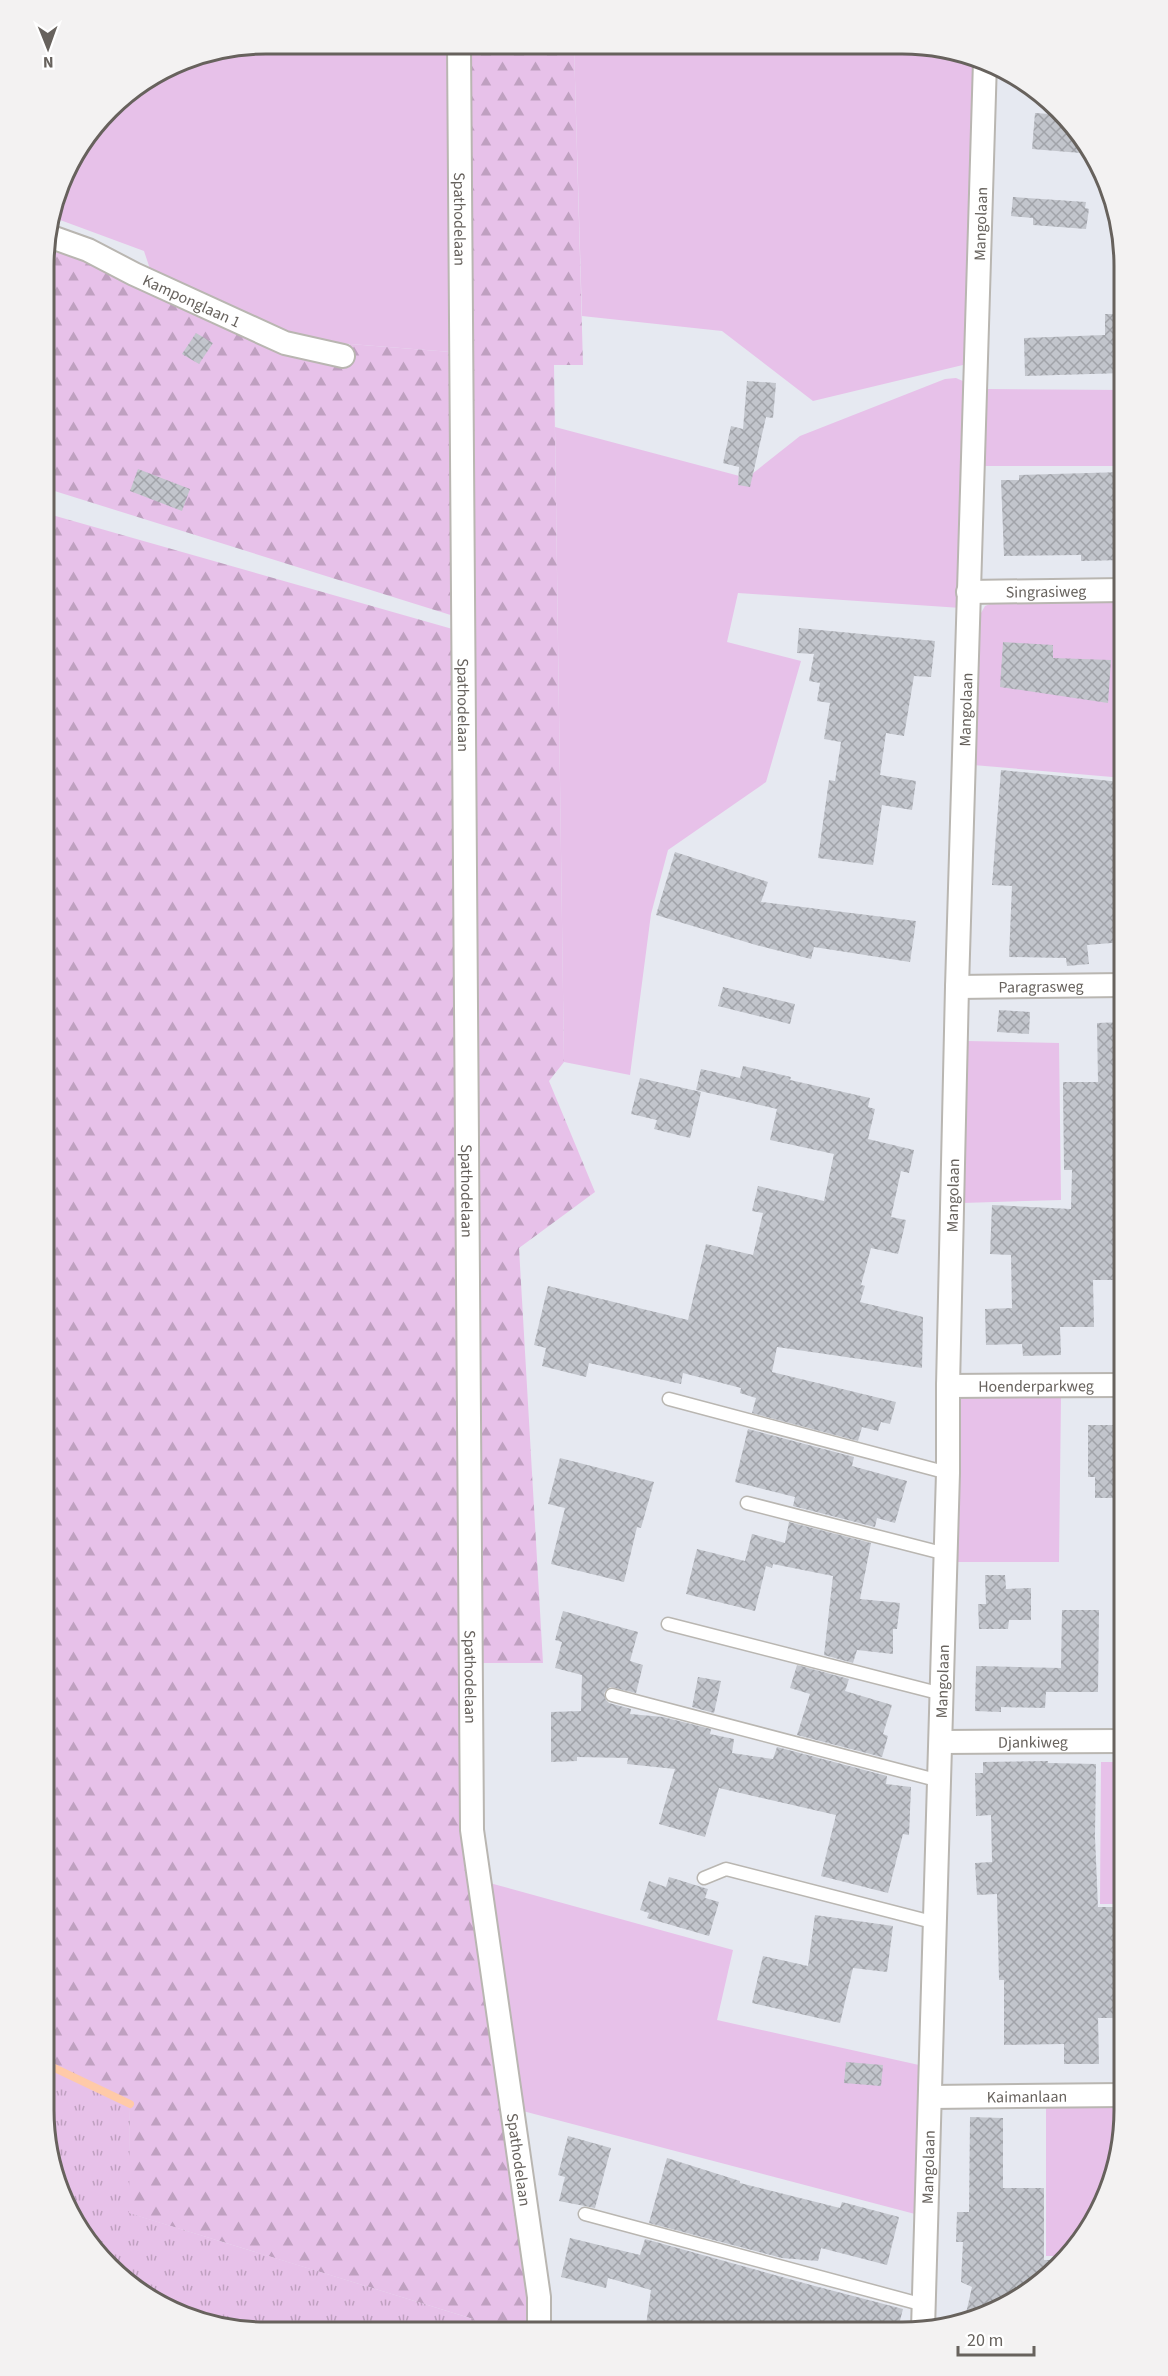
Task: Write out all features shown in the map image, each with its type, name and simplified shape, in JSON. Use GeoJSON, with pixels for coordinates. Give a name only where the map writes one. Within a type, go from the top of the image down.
{"type":"FeatureCollection","features":[{"type":"Feature","properties":{"kind":"street","name":"Spathodelaan"},"geometry":{"type":"LineString","coordinates":[[459,54],[472,1830],[539,2297],[539,2322]]}},
{"type":"Feature","properties":{"kind":"street","name":"Mangolaan"},"geometry":{"type":"LineString","coordinates":[[923,2321],[946,1554],[957,987],[985,71]]}},
{"type":"Feature","properties":{"kind":"street","name":"Kamponglaan 1"},"geometry":{"type":"LineString","coordinates":[[56,239],[88,250],[134,274],[285,343],[343,356]]}},
{"type":"Feature","properties":{"kind":"street","name":"Singrasiweg"},"geometry":{"type":"LineString","coordinates":[[968,592],[1114,590]]}},
{"type":"Feature","properties":{"kind":"street","name":"Paragrasweg"},"geometry":{"type":"LineString","coordinates":[[957,987],[1114,985]]}},
{"type":"Feature","properties":{"kind":"street","name":"Hoenderparkweg"},"geometry":{"type":"LineString","coordinates":[[948,1386],[1114,1385]]}},
{"type":"Feature","properties":{"kind":"street","name":"Djankiweg"},"geometry":{"type":"LineString","coordinates":[[941,1742],[1114,1741]]}},
{"type":"Feature","properties":{"kind":"street","name":"Kaimanlaan"},"geometry":{"type":"LineString","coordinates":[[931,2097],[1114,2095]]}},
{"type":"Feature","properties":{"kind":"lane"},"geometry":{"type":"LineString","coordinates":[[669,1399],[948,1473]]}},
{"type":"Feature","properties":{"kind":"lane"},"geometry":{"type":"LineString","coordinates":[[747,1503],[946,1554]]}},
{"type":"Feature","properties":{"kind":"lane"},"geometry":{"type":"LineString","coordinates":[[668,1624],[942,1694]]}},
{"type":"Feature","properties":{"kind":"lane"},"geometry":{"type":"LineString","coordinates":[[612,1695],[940,1781]]}},
{"type":"Feature","properties":{"kind":"lane"},"geometry":{"type":"LineString","coordinates":[[704,1878],[726,1869],[936,1923]]}},
{"type":"Feature","properties":{"kind":"lane"},"geometry":{"type":"LineString","coordinates":[[585,2214],[924,2305]]}},
{"type":"Feature","properties":{"kind":"green space"},"geometry":{"type":"Polygon","coordinates":[[[252,54],[449,54],[451,352],[325,342],[283,331],[150,269],[144,251],[59,220],[76,172],[98,137],[126,107],[160,82],[211,61],[252,54]]]}},
{"type":"Feature","properties":{"kind":"green space"},"geometry":{"type":"Polygon","coordinates":[[[467,54],[574,54],[583,365],[554,365],[564,1062],[549,1081],[595,1192],[519,1248],[543,1663],[478,1663],[467,54]]]}},
{"type":"Feature","properties":{"kind":"green space"},"geometry":{"type":"Polygon","coordinates":[[[574,54],[916,54],[957,61],[976,67],[967,364],[813,401],[722,331],[582,316],[574,54]]]}},
{"type":"Feature","properties":{"kind":"green space"},"geometry":{"type":"Polygon","coordinates":[[[54,249],[84,258],[347,364],[350,344],[451,352],[457,617],[54,491],[54,249]]]}},
{"type":"Feature","properties":{"kind":"green space"},"geometry":{"type":"Polygon","coordinates":[[[956,378],[965,382],[961,608],[738,593],[727,642],[801,661],[766,782],[668,850],[651,914],[630,1075],[564,1062],[555,427],[747,478],[800,436],[945,379],[956,378]]]}},
{"type":"Feature","properties":{"kind":"green space"},"geometry":{"type":"Polygon","coordinates":[[[985,389],[1114,390],[1114,466],[981,466],[985,389]]]}},
{"type":"Feature","properties":{"kind":"green space"},"geometry":{"type":"Polygon","coordinates":[[[54,516],[456,630],[463,1816],[532,2298],[532,2322],[473,2322],[473,2319],[128,2213],[130,2104],[54,2068],[54,516]]]}},
{"type":"Feature","properties":{"kind":"green space"},"geometry":{"type":"Polygon","coordinates":[[[1114,598],[1114,777],[973,765],[977,620],[985,606],[1000,600],[1114,598]]]}},
{"type":"Feature","properties":{"kind":"green space"},"geometry":{"type":"Polygon","coordinates":[[[967,1041],[1059,1043],[1061,1200],[962,1203],[967,1041]]]}},
{"type":"Feature","properties":{"kind":"green space"},"geometry":{"type":"Polygon","coordinates":[[[965,1396],[1061,1397],[1059,1562],[952,1562],[958,1398],[965,1396]]]}},
{"type":"Feature","properties":{"kind":"green space"},"geometry":{"type":"Polygon","coordinates":[[[1101,1762],[1114,1762],[1114,1904],[1100,1904],[1101,1762]]]}},
{"type":"Feature","properties":{"kind":"green space"},"geometry":{"type":"Polygon","coordinates":[[[486,1882],[733,1950],[717,2020],[919,2065],[915,2214],[519,2110],[486,1882]]]}},
{"type":"Feature","properties":{"kind":"green space"},"geometry":{"type":"Polygon","coordinates":[[[54,2068],[130,2104],[129,2213],[473,2319],[473,2322],[252,2322],[211,2315],[160,2294],[116,2260],[90,2228],[76,2204],[65,2178],[58,2151],[54,2124],[54,2068]]]}},
{"type":"Feature","properties":{"kind":"green space"},"geometry":{"type":"Polygon","coordinates":[[[1046,2103],[1114,2104],[1110,2151],[1098,2191],[1086,2216],[1070,2239],[1056,2256],[1046,2256],[1046,2103]]]}},
{"type":"Feature","properties":{"kind":"building"},"geometry":{"type":"Polygon","coordinates":[[[1035,113],[1050,114],[1081,153],[1032,149],[1035,113]]]}},
{"type":"Feature","properties":{"kind":"building"},"geometry":{"type":"Polygon","coordinates":[[[1013,197],[1086,202],[1085,208],[1089,209],[1086,229],[1033,225],[1033,218],[1011,216],[1013,197]]]}},
{"type":"Feature","properties":{"kind":"building"},"geometry":{"type":"Polygon","coordinates":[[[1105,314],[1114,314],[1114,373],[1025,376],[1024,338],[1105,335],[1105,314]]]}},
{"type":"Feature","properties":{"kind":"building"},"geometry":{"type":"Polygon","coordinates":[[[196,333],[213,343],[199,364],[182,354],[196,333]]]}},
{"type":"Feature","properties":{"kind":"building"},"geometry":{"type":"Polygon","coordinates":[[[747,381],[776,383],[773,418],[766,417],[750,487],[738,485],[739,467],[723,463],[731,426],[743,429],[747,381]]]}},
{"type":"Feature","properties":{"kind":"building"},"geometry":{"type":"Polygon","coordinates":[[[138,469],[190,489],[182,511],[130,491],[138,469]]]}},
{"type":"Feature","properties":{"kind":"building"},"geometry":{"type":"Polygon","coordinates":[[[1114,472],[1114,560],[1081,561],[1081,555],[1004,556],[1001,480],[1019,480],[1019,475],[1114,472]]]}},
{"type":"Feature","properties":{"kind":"building"},"geometry":{"type":"Polygon","coordinates":[[[799,628],[935,641],[931,677],[914,676],[904,736],[886,733],[880,775],[916,781],[912,810],[882,805],[873,865],[818,858],[829,780],[835,781],[841,742],[824,739],[830,703],[817,701],[820,683],[809,681],[814,654],[797,653],[799,628]]]}},
{"type":"Feature","properties":{"kind":"building"},"geometry":{"type":"Polygon","coordinates":[[[1003,642],[1053,645],[1053,658],[1111,660],[1108,703],[1000,687],[1003,642]]]}},
{"type":"Feature","properties":{"kind":"building"},"geometry":{"type":"Polygon","coordinates":[[[1001,770],[1114,781],[1114,943],[1087,945],[1089,964],[1067,966],[1066,958],[1009,957],[1012,886],[992,885],[1001,770]]]}},
{"type":"Feature","properties":{"kind":"building"},"geometry":{"type":"Polygon","coordinates":[[[675,852],[768,882],[761,902],[916,921],[910,962],[814,947],[811,959],[656,915],[675,852]]]}},
{"type":"Feature","properties":{"kind":"building"},"geometry":{"type":"Polygon","coordinates":[[[723,987],[795,1004],[790,1024],[718,1006],[723,987]]]}},
{"type":"Feature","properties":{"kind":"building"},"geometry":{"type":"Polygon","coordinates":[[[999,1010],[1030,1012],[1029,1034],[997,1032],[999,1010]]]}},
{"type":"Feature","properties":{"kind":"building"},"geometry":{"type":"Polygon","coordinates":[[[1114,1022],[1114,1280],[1093,1280],[1094,1327],[1060,1327],[1061,1355],[1023,1356],[1022,1344],[986,1345],[985,1309],[1012,1308],[1011,1255],[990,1254],[992,1205],[1071,1209],[1072,1170],[1064,1170],[1063,1082],[1098,1082],[1097,1023],[1114,1022]]]}},
{"type":"Feature","properties":{"kind":"building"},"geometry":{"type":"Polygon","coordinates":[[[743,1066],[791,1077],[790,1080],[870,1098],[868,1107],[875,1109],[868,1139],[914,1150],[909,1173],[901,1171],[891,1217],[906,1220],[898,1254],[871,1248],[861,1285],[865,1286],[860,1302],[923,1317],[922,1368],[777,1347],[772,1372],[896,1402],[890,1424],[881,1422],[878,1431],[862,1427],[858,1441],[752,1413],[756,1398],[740,1393],[741,1388],[683,1373],[681,1384],[589,1363],[586,1377],[542,1366],[546,1348],[534,1345],[548,1286],[688,1320],[706,1244],[753,1255],[763,1213],[752,1211],[758,1186],[824,1201],[834,1154],[770,1140],[777,1109],[696,1090],[701,1069],[740,1078],[743,1066]]]}},
{"type":"Feature","properties":{"kind":"building"},"geometry":{"type":"Polygon","coordinates":[[[640,1078],[701,1092],[690,1138],[654,1129],[657,1120],[631,1114],[640,1078]]]}},
{"type":"Feature","properties":{"kind":"building"},"geometry":{"type":"Polygon","coordinates":[[[1088,1425],[1114,1425],[1114,1498],[1095,1498],[1095,1477],[1088,1477],[1088,1425]]]}},
{"type":"Feature","properties":{"kind":"building"},"geometry":{"type":"Polygon","coordinates":[[[748,1429],[854,1457],[852,1466],[907,1481],[895,1523],[877,1518],[875,1527],[793,1506],[795,1497],[735,1482],[748,1429]]]}},
{"type":"Feature","properties":{"kind":"building"},"geometry":{"type":"Polygon","coordinates":[[[560,1458],[654,1482],[641,1528],[637,1527],[624,1582],[551,1564],[565,1508],[548,1504],[560,1458]]]}},
{"type":"Feature","properties":{"kind":"building"},"geometry":{"type":"Polygon","coordinates":[[[789,1522],[871,1543],[860,1599],[900,1603],[897,1629],[893,1629],[893,1654],[857,1650],[853,1663],[824,1655],[833,1576],[773,1564],[772,1568],[766,1566],[755,1611],[686,1594],[697,1549],[745,1561],[752,1534],[785,1543],[789,1522]]]}},
{"type":"Feature","properties":{"kind":"building"},"geometry":{"type":"Polygon","coordinates":[[[985,1575],[1005,1575],[1006,1589],[1031,1588],[1031,1620],[1009,1620],[1008,1629],[979,1629],[978,1604],[986,1604],[985,1575]]]}},
{"type":"Feature","properties":{"kind":"building"},"geometry":{"type":"Polygon","coordinates":[[[1062,1610],[1099,1610],[1098,1692],[1046,1692],[1045,1708],[1001,1707],[1001,1712],[975,1711],[976,1666],[1061,1668],[1062,1610]]]}},
{"type":"Feature","properties":{"kind":"building"},"geometry":{"type":"Polygon","coordinates":[[[563,1611],[638,1632],[630,1661],[643,1665],[636,1693],[610,1687],[604,1693],[609,1703],[631,1709],[630,1714],[663,1717],[711,1729],[710,1734],[734,1739],[732,1753],[773,1759],[777,1747],[887,1776],[886,1784],[911,1787],[909,1835],[903,1834],[888,1893],[821,1876],[836,1815],[719,1788],[705,1837],[659,1824],[675,1769],[627,1764],[628,1758],[577,1757],[577,1761],[551,1762],[551,1712],[581,1711],[582,1675],[555,1668],[562,1642],[555,1640],[563,1611]]]}},
{"type":"Feature","properties":{"kind":"building"},"geometry":{"type":"Polygon","coordinates":[[[797,1665],[849,1679],[845,1691],[892,1705],[883,1734],[888,1736],[882,1757],[797,1735],[810,1694],[790,1688],[797,1665]]]}},
{"type":"Feature","properties":{"kind":"building"},"geometry":{"type":"Polygon","coordinates":[[[698,1677],[721,1681],[714,1713],[692,1707],[698,1677]]]}},
{"type":"Feature","properties":{"kind":"building"},"geometry":{"type":"Polygon","coordinates":[[[1048,1761],[1048,1763],[1096,1764],[1095,1837],[1098,1907],[1114,1907],[1114,2018],[1098,2018],[1099,2064],[1064,2064],[1064,2044],[1004,2045],[1004,1980],[999,1980],[997,1894],[977,1895],[975,1863],[992,1862],[991,1815],[976,1816],[975,1773],[983,1773],[983,1762],[1048,1761]]]}},
{"type":"Feature","properties":{"kind":"building"},"geometry":{"type":"Polygon","coordinates":[[[669,1877],[708,1889],[705,1898],[719,1902],[709,1936],[647,1918],[649,1913],[640,1910],[649,1881],[666,1887],[669,1877]]]}},
{"type":"Feature","properties":{"kind":"building"},"geometry":{"type":"Polygon","coordinates":[[[815,1915],[893,1926],[887,1972],[853,1968],[840,2023],[752,2003],[763,1956],[808,1966],[815,1915]]]}},
{"type":"Feature","properties":{"kind":"building"},"geometry":{"type":"Polygon","coordinates":[[[846,2062],[883,2065],[881,2086],[844,2083],[846,2062]]]}},
{"type":"Feature","properties":{"kind":"building"},"geometry":{"type":"Polygon","coordinates":[[[970,2117],[1003,2118],[1003,2188],[1044,2188],[1044,2260],[1052,2260],[1008,2294],[966,2312],[972,2287],[961,2282],[963,2242],[956,2242],[957,2212],[969,2212],[970,2117]]]}},
{"type":"Feature","properties":{"kind":"building"},"geometry":{"type":"Polygon","coordinates":[[[568,2136],[611,2148],[595,2208],[559,2201],[565,2177],[558,2175],[568,2136]]]}},
{"type":"Feature","properties":{"kind":"building"},"geometry":{"type":"Polygon","coordinates":[[[667,2158],[740,2181],[740,2183],[840,2208],[842,2202],[899,2217],[887,2265],[821,2248],[818,2261],[782,2258],[649,2223],[667,2158]]]}},
{"type":"Feature","properties":{"kind":"building"},"geometry":{"type":"Polygon","coordinates":[[[570,2238],[640,2255],[645,2239],[903,2309],[900,2322],[646,2322],[651,2290],[608,2278],[606,2288],[561,2277],[570,2238]]]}},
{"type":"Feature","properties":{"kind":"waterway"},"geometry":{"type":"LineString","coordinates":[[54,2068],[130,2104]]}}]}
